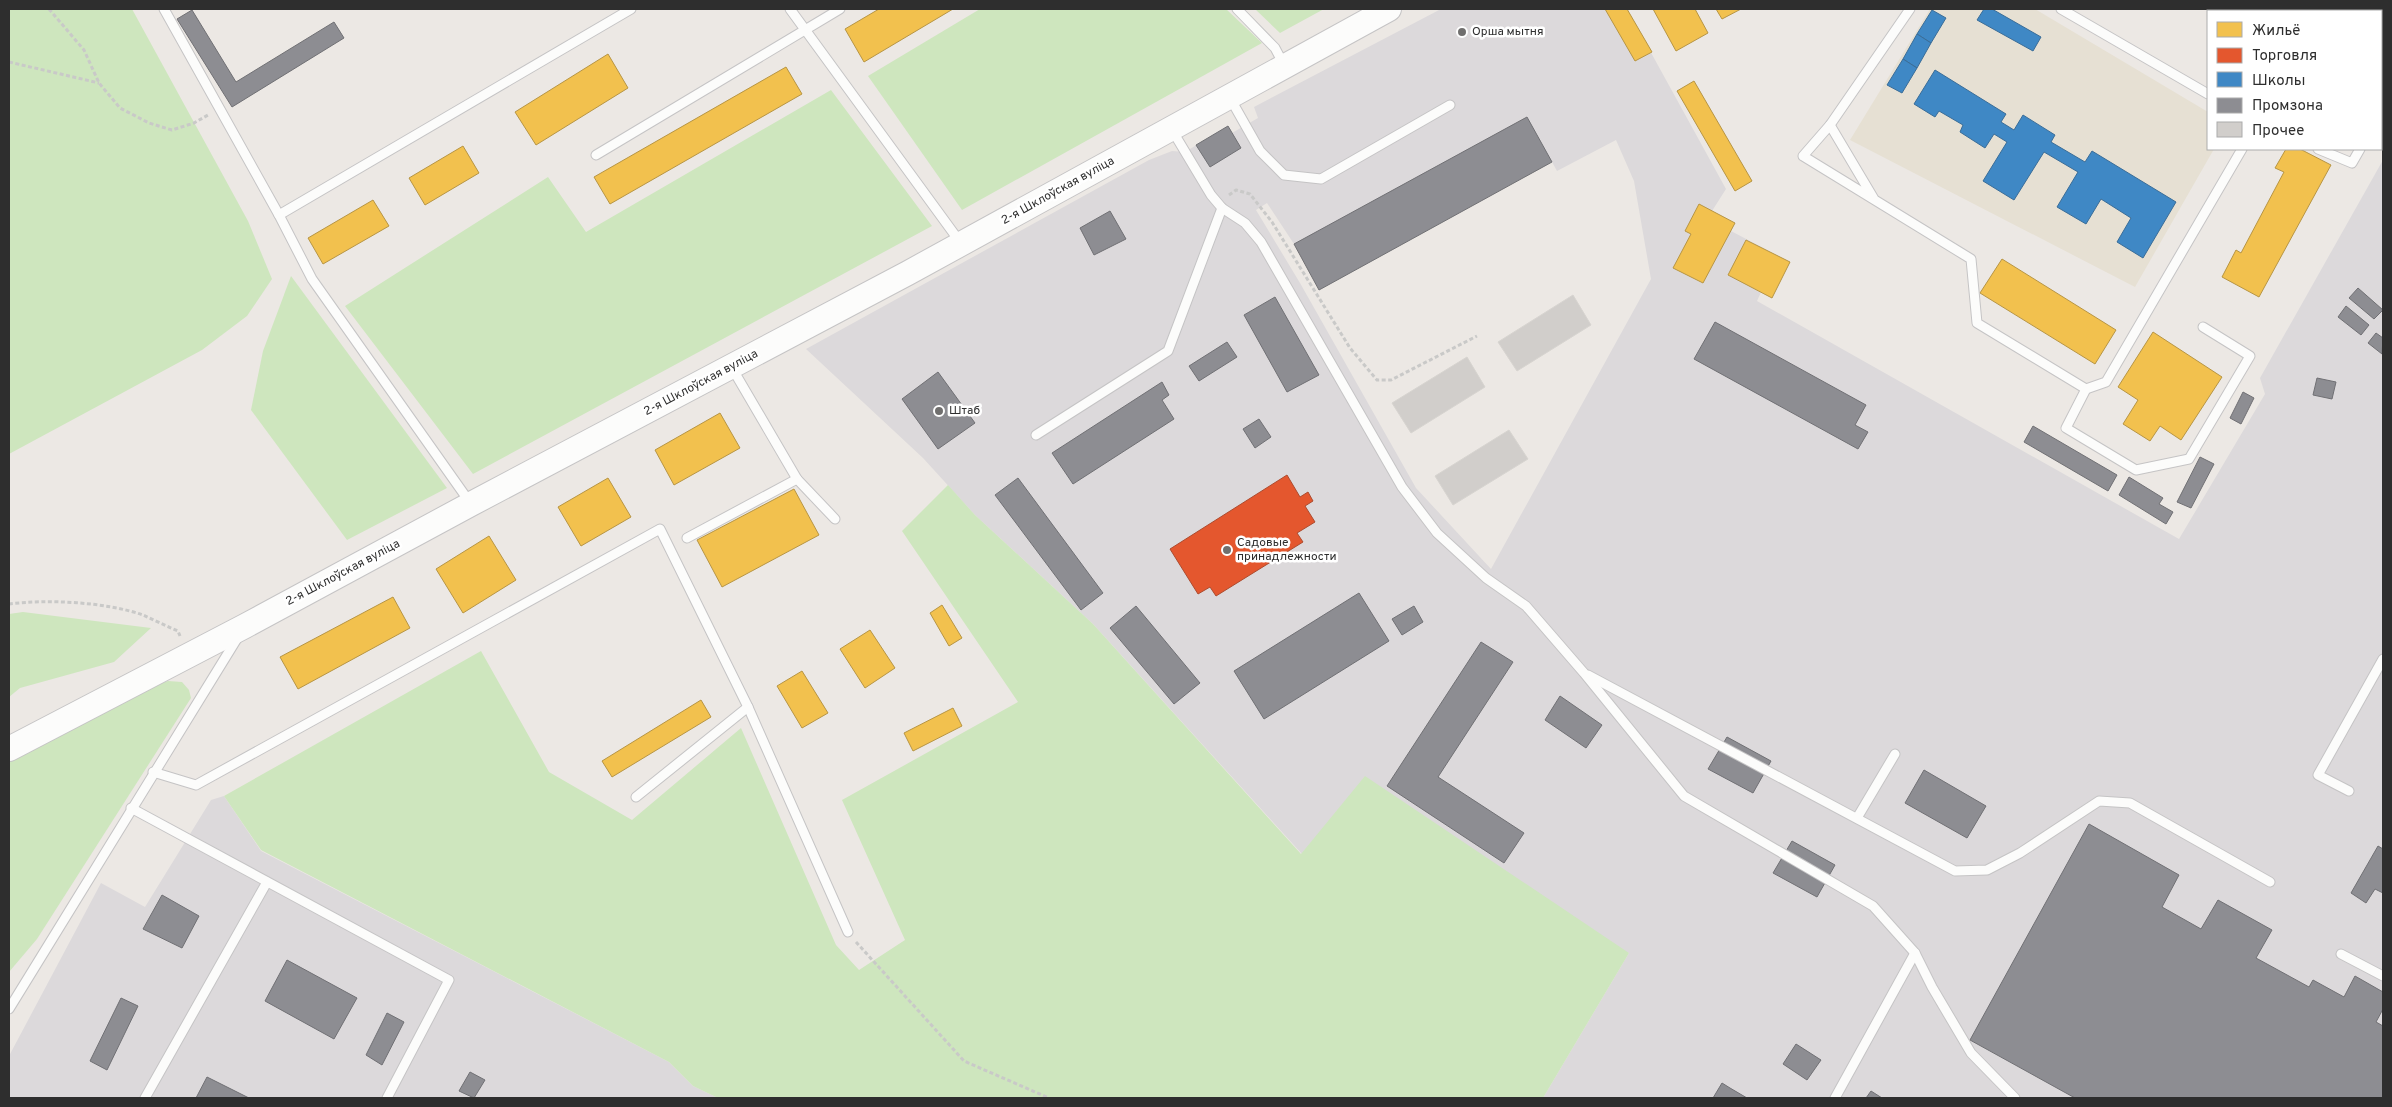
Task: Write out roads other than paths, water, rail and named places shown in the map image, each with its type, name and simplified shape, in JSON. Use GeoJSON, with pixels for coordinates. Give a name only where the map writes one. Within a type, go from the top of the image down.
{"type":"FeatureCollection","features":[{"type":"Feature","properties":{"kind":"street","name":"2-я Шклоўская вуліца"},"geometry":{"type":"LineString","coordinates":[[9,749],[732,368],[1389,9]]}},
{"type":"Feature","properties":{"kind":"lane"},"geometry":{"type":"LineString","coordinates":[[164,9],[279,215],[312,279],[471,504]]}},
{"type":"Feature","properties":{"kind":"lane"},"geometry":{"type":"LineString","coordinates":[[279,215],[631,9]]}},
{"type":"Feature","properties":{"kind":"lane"},"geometry":{"type":"LineString","coordinates":[[790,9],[962,244]]}},
{"type":"Feature","properties":{"kind":"lane"},"geometry":{"type":"LineString","coordinates":[[596,154],[840,9]]}},
{"type":"Feature","properties":{"kind":"lane"},"geometry":{"type":"LineString","coordinates":[[1237,9],[1275,48],[1284,65]]}},
{"type":"Feature","properties":{"kind":"lane"},"geometry":{"type":"LineString","coordinates":[[1910,9],[1830,126],[1802,156],[1971,259],[1977,323],[2086,388]]}},
{"type":"Feature","properties":{"kind":"lane"},"geometry":{"type":"LineString","coordinates":[[2061,9],[2207,93]]}},
{"type":"Feature","properties":{"kind":"lane"},"geometry":{"type":"LineString","coordinates":[[1229,96],[1260,150],[1284,175],[1321,179],[1450,105]]}},
{"type":"Feature","properties":{"kind":"lane"},"geometry":{"type":"LineString","coordinates":[[1830,126],[1874,199]]}},
{"type":"Feature","properties":{"kind":"lane"},"geometry":{"type":"LineString","coordinates":[[1170,128],[1211,195],[1222,208],[1245,223],[1261,242],[1402,487],[1437,533],[1486,578],[1526,606],[1584,673],[1684,796],[1874,906],[1915,953],[1932,987],[1971,1053],[2015,1098]]}},
{"type":"Feature","properties":{"kind":"lane"},"geometry":{"type":"LineString","coordinates":[[2203,327],[2250,356],[2189,459],[2136,470],[2066,428],[2086,388],[2106,382],[2241,150]]}},
{"type":"Feature","properties":{"kind":"lane"},"geometry":{"type":"LineString","coordinates":[[2320,150],[2352,163],[2359,150]]}},
{"type":"Feature","properties":{"kind":"lane"},"geometry":{"type":"LineString","coordinates":[[1036,435],[1168,351],[1222,208]]}},
{"type":"Feature","properties":{"kind":"lane"},"geometry":{"type":"LineString","coordinates":[[732,368],[798,479],[835,519]]}},
{"type":"Feature","properties":{"kind":"lane"},"geometry":{"type":"LineString","coordinates":[[687,538],[798,479]]}},
{"type":"Feature","properties":{"kind":"lane"},"geometry":{"type":"LineString","coordinates":[[153,772],[196,785],[660,529],[748,707],[848,932]]}},
{"type":"Feature","properties":{"kind":"lane"},"geometry":{"type":"LineString","coordinates":[[9,1008],[153,772],[245,626]]}},
{"type":"Feature","properties":{"kind":"lane"},"geometry":{"type":"LineString","coordinates":[[2349,791],[2318,775],[2383,659]]}},
{"type":"Feature","properties":{"kind":"lane"},"geometry":{"type":"LineString","coordinates":[[1584,673],[1955,871],[1987,870],[2020,853],[2098,801],[2130,803],[2270,882]]}},
{"type":"Feature","properties":{"kind":"lane"},"geometry":{"type":"LineString","coordinates":[[636,797],[748,707]]}},
{"type":"Feature","properties":{"kind":"lane"},"geometry":{"type":"LineString","coordinates":[[1857,818],[1895,754]]}},
{"type":"Feature","properties":{"kind":"lane"},"geometry":{"type":"LineString","coordinates":[[131,808],[449,980],[387,1098]]}},
{"type":"Feature","properties":{"kind":"lane"},"geometry":{"type":"LineString","coordinates":[[145,1098],[267,882]]}},
{"type":"Feature","properties":{"kind":"lane"},"geometry":{"type":"LineString","coordinates":[[1835,1098],[1915,953]]}},
{"type":"Feature","properties":{"kind":"lane"},"geometry":{"type":"LineString","coordinates":[[2342,954],[2383,976]]}},
{"type":"Feature","properties":{"kind":"place","name":"Орша мытня"},"geometry":{"type":"Point","coordinates":[1462,32]}},
{"type":"Feature","properties":{"kind":"place","name":"Штаб"},"geometry":{"type":"Point","coordinates":[939,411]}},
{"type":"Feature","properties":{"kind":"place","name":"Садовые принадлежности"},"geometry":{"type":"Point","coordinates":[1227,550]}}]}
